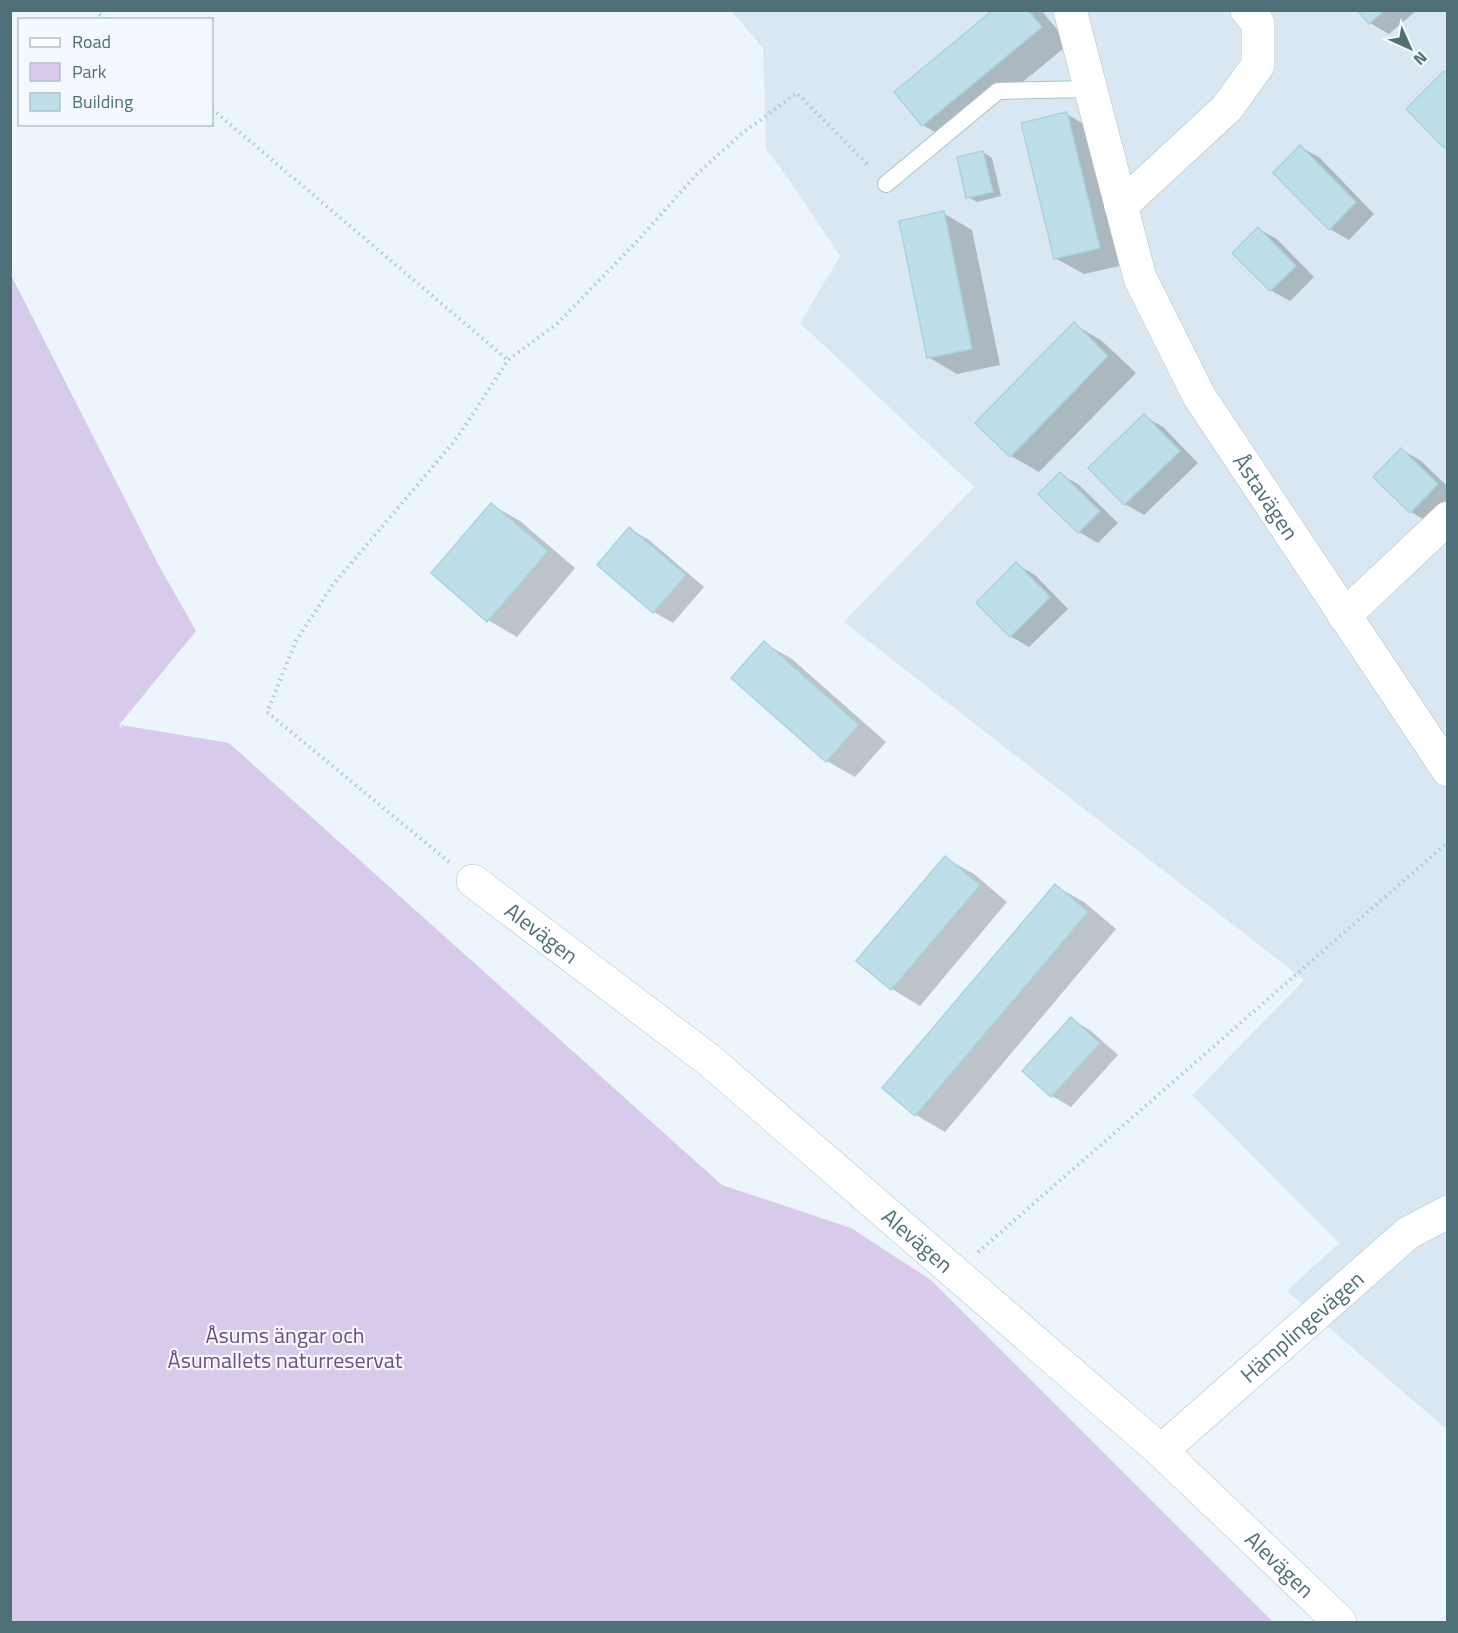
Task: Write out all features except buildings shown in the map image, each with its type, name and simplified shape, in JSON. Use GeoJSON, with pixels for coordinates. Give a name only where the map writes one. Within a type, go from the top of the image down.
{"type":"FeatureCollection","features":[{"type":"Feature","properties":{"kind":"street","name":"Åstavägen"},"geometry":{"type":"LineString","coordinates":[[1070,10],[1140,278],[1199,396],[1448,770]]}},
{"type":"Feature","properties":{"kind":"street"},"geometry":{"type":"LineString","coordinates":[[1121,206],[1227,108],[1258,65],[1258,24],[1247,10]]}},
{"type":"Feature","properties":{"kind":"street"},"geometry":{"type":"LineString","coordinates":[[1344,616],[1448,518]]}},
{"type":"Feature","properties":{"kind":"street","name":"Alevägen"},"geometry":{"type":"LineString","coordinates":[[473,881],[709,1060],[1161,1450],[1340,1623]]}},
{"type":"Feature","properties":{"kind":"street","name":"Hämplingevägen"},"geometry":{"type":"LineString","coordinates":[[1161,1450],[1408,1233],[1448,1212]]}},
{"type":"Feature","properties":{"kind":"lane"},"geometry":{"type":"LineString","coordinates":[[886,184],[998,91],[1090,89]]}},
{"type":"Feature","properties":{"kind":"path"},"geometry":{"type":"LineString","coordinates":[[473,881],[267,712],[296,641],[332,586],[458,438],[508,360],[558,323],[640,238],[696,175],[741,134],[797,93],[886,184]]}},
{"type":"Feature","properties":{"kind":"path"},"geometry":{"type":"LineString","coordinates":[[213,110],[508,360]]}},
{"type":"Feature","properties":{"kind":"path"},"geometry":{"type":"LineString","coordinates":[[954,1272],[1448,842]]}},
{"type":"Feature","properties":{"kind":"shaded area"},"geometry":{"type":"Polygon","coordinates":[[[731,11],[1447,11],[1447,1430],[1287,1291],[1339,1243],[1192,1095],[1304,980],[844,622],[974,487],[800,323],[840,256],[766,149],[763,48],[731,11]]]}},
{"type":"Feature","properties":{"kind":"green space","name":"Åsums ängar och Åsumallets naturreservat"},"geometry":{"type":"Polygon","coordinates":[[[11,275],[157,562],[196,631],[119,725],[123,730],[121,725],[229,743],[722,1185],[851,1228],[931,1280],[1273,1622],[11,1622],[11,275]]]}}]}
